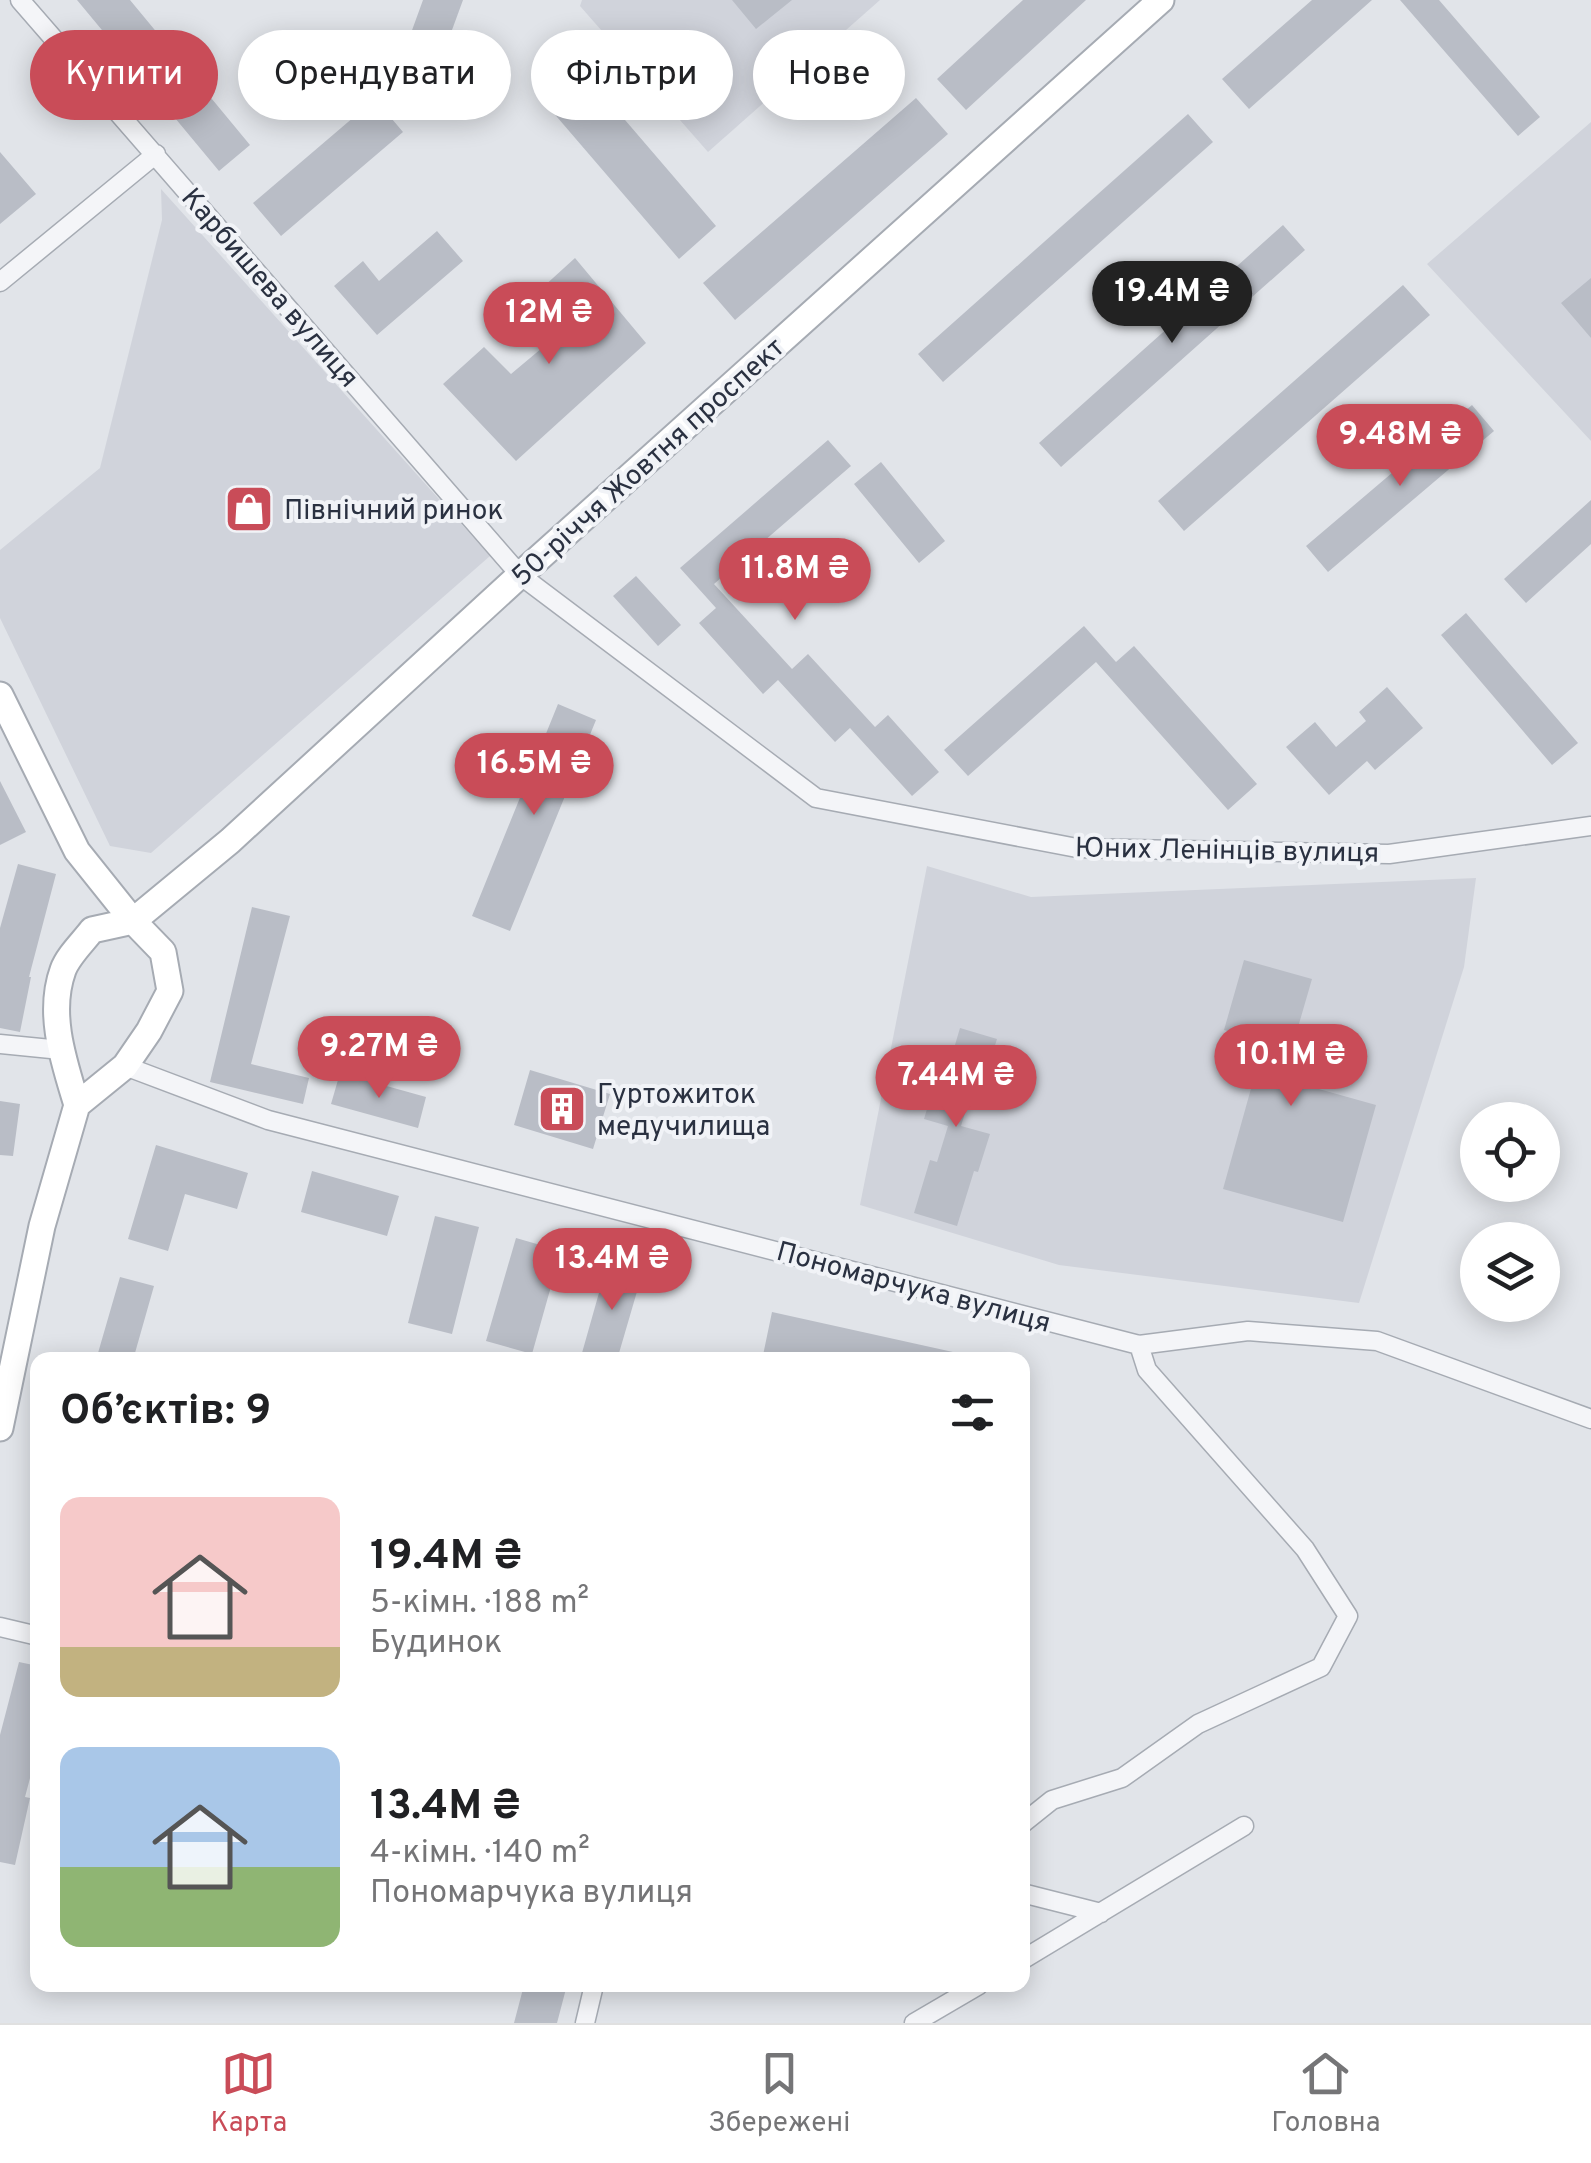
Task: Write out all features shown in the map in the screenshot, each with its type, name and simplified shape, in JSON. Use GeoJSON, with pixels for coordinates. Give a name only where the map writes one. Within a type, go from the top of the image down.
{"type":"FeatureCollection","features":[{"type":"Feature","properties":{"kind":"street","name":"Карбишева вулиця"},"geometry":{"type":"LineString","coordinates":[[20,0],[520,575]]}},
{"type":"Feature","properties":{"kind":"street","name":"50-річчя Жовтня проспект"},"geometry":{"type":"LineString","coordinates":[[133,921],[230,841],[1161,0]]}},
{"type":"Feature","properties":{"kind":"street"},"geometry":{"type":"LineString","coordinates":[[0,282],[156,154]]}},
{"type":"Feature","properties":{"kind":"street","name":"Юних Ленінців вулиця"},"geometry":{"type":"LineString","coordinates":[[520,575],[816,798],[1076,848],[1389,854],[1591,826]]}},
{"type":"Feature","properties":{"kind":"street"},"geometry":{"type":"LineString","coordinates":[[0,695],[77,851],[163,952],[170,990],[149,1032],[125,1066],[77,1104]]}},
{"type":"Feature","properties":{"kind":"street"},"geometry":{"type":"LineString","coordinates":[[0,1428],[42,1226],[77,1104],[61,1050],[57,1014],[64,968],[92,930],[133,921]]}},
{"type":"Feature","properties":{"kind":"street"},"geometry":{"type":"LineString","coordinates":[[0,1044],[61,1050]]}},
{"type":"Feature","properties":{"kind":"street","name":"Пономарчука вулиця"},"geometry":{"type":"LineString","coordinates":[[125,1066],[268,1120],[1139,1345],[1248,1331],[1377,1341],[1591,1419]]}},
{"type":"Feature","properties":{"kind":"street"},"geometry":{"type":"LineString","coordinates":[[1030,1818],[1052,1800],[1122,1778],[1198,1724],[1321,1667],[1348,1616],[1305,1549],[1147,1370],[1139,1345]]}},
{"type":"Feature","properties":{"kind":"street"},"geometry":{"type":"LineString","coordinates":[[0,1626],[30,1634]]}},
{"type":"Feature","properties":{"kind":"street"},"geometry":{"type":"LineString","coordinates":[[1030,1955],[1244,1826]]}},
{"type":"Feature","properties":{"kind":"street"},"geometry":{"type":"LineString","coordinates":[[1030,1895],[1101,1913]]}},
{"type":"Feature","properties":{"kind":"street"},"geometry":{"type":"LineString","coordinates":[[585,2023],[592,1992]]}},
{"type":"Feature","properties":{"kind":"street"},"geometry":{"type":"LineString","coordinates":[[914,2023],[967,1992]]}},
{"type":"Feature","properties":{"kind":"shaded area"},"geometry":{"type":"Polygon","coordinates":[[[582,0],[880,0],[846,30],[753,30],[753,112],[708,152],[680,120],[733,120],[733,30],[601,30],[580,6],[582,0]]]}},
{"type":"Feature","properties":{"kind":"shaded area"},"geometry":{"type":"Polygon","coordinates":[[[1591,122],[1591,441],[1427,264],[1591,122]]]}},
{"type":"Feature","properties":{"kind":"shaded area","name":"Північний ринок"},"geometry":{"type":"Polygon","coordinates":[[[161,189],[490,556],[151,853],[110,846],[0,618],[0,550],[100,468],[162,220],[161,189]]]}},
{"type":"Feature","properties":{"kind":"shaded area"},"geometry":{"type":"Polygon","coordinates":[[[927,866],[1031,897],[1476,878],[1464,967],[1359,1303],[1059,1265],[860,1205],[927,866]]]}},
{"type":"Feature","properties":{"kind":"building"},"geometry":{"type":"Polygon","coordinates":[[[77,0],[130,0],[155,30],[102,30],[77,0]]]}},
{"type":"Feature","properties":{"kind":"building"},"geometry":{"type":"Polygon","coordinates":[[[423,0],[463,0],[452,30],[412,30],[423,0]]]}},
{"type":"Feature","properties":{"kind":"building"},"geometry":{"type":"Polygon","coordinates":[[[732,0],[792,0],[756,29],[732,0]]]}},
{"type":"Feature","properties":{"kind":"building"},"geometry":{"type":"Polygon","coordinates":[[[1023,0],[1086,0],[966,110],[937,79],[1023,0]]]}},
{"type":"Feature","properties":{"kind":"building"},"geometry":{"type":"Polygon","coordinates":[[[1312,0],[1372,0],[1249,109],[1222,79],[1312,0]]]}},
{"type":"Feature","properties":{"kind":"building"},"geometry":{"type":"Polygon","coordinates":[[[1400,0],[1439,0],[1540,117],[1518,136],[1400,0]]]}},
{"type":"Feature","properties":{"kind":"building"},"geometry":{"type":"Polygon","coordinates":[[[916,98],[948,134],[735,320],[703,283],[891,120],[905,120],[905,108],[916,98]]]}},
{"type":"Feature","properties":{"kind":"building"},"geometry":{"type":"Polygon","coordinates":[[[218,106],[250,145],[219,171],[177,120],[218,120],[218,106]]]}},
{"type":"Feature","properties":{"kind":"building"},"geometry":{"type":"Polygon","coordinates":[[[1188,114],[1213,142],[943,382],[918,354],[1188,114]]]}},
{"type":"Feature","properties":{"kind":"building"},"geometry":{"type":"Polygon","coordinates":[[[350,120],[393,120],[403,132],[281,236],[253,203],[350,120]]]}},
{"type":"Feature","properties":{"kind":"building"},"geometry":{"type":"Polygon","coordinates":[[[560,120],[625,120],[716,226],[679,259],[560,120]]]}},
{"type":"Feature","properties":{"kind":"building"},"geometry":{"type":"Polygon","coordinates":[[[0,152],[36,194],[0,224],[0,152]]]}},
{"type":"Feature","properties":{"kind":"building"},"geometry":{"type":"Polygon","coordinates":[[[1283,225],[1305,250],[1061,467],[1039,443],[1283,225]]]}},
{"type":"Feature","properties":{"kind":"building"},"geometry":{"type":"Polygon","coordinates":[[[437,231],[463,261],[377,335],[334,286],[363,261],[379,281],[437,231]]]}},
{"type":"Feature","properties":{"kind":"building"},"geometry":{"type":"Polygon","coordinates":[[[575,258],[646,343],[516,461],[443,384],[484,347],[511,374],[573,322],[542,288],[575,258]]]}},
{"type":"Feature","properties":{"kind":"building"},"geometry":{"type":"Polygon","coordinates":[[[1591,278],[1591,338],[1561,303],[1591,278]]]}},
{"type":"Feature","properties":{"kind":"building"},"geometry":{"type":"Polygon","coordinates":[[[1403,285],[1430,315],[1184,531],[1158,501],[1403,285]]]}},
{"type":"Feature","properties":{"kind":"building"},"geometry":{"type":"Polygon","coordinates":[[[1472,405],[1494,431],[1328,572],[1306,546],[1472,405]]]}},
{"type":"Feature","properties":{"kind":"building"},"geometry":{"type":"Polygon","coordinates":[[[828,440],[851,466],[714,584],[792,669],[808,654],[875,727],[888,715],[939,772],[912,796],[850,728],[835,742],[778,680],[763,694],[699,623],[716,608],[680,568],[828,440]]]}},
{"type":"Feature","properties":{"kind":"building"},"geometry":{"type":"Polygon","coordinates":[[[881,462],[945,541],[919,563],[854,484],[881,462]]]}},
{"type":"Feature","properties":{"kind":"building"},"geometry":{"type":"Polygon","coordinates":[[[1591,500],[1591,544],[1526,603],[1504,579],[1591,500]]]}},
{"type":"Feature","properties":{"kind":"building"},"geometry":{"type":"Polygon","coordinates":[[[636,576],[681,625],[658,646],[613,596],[636,576]]]}},
{"type":"Feature","properties":{"kind":"building"},"geometry":{"type":"Polygon","coordinates":[[[1466,613],[1578,743],[1552,765],[1441,635],[1466,613]]]}},
{"type":"Feature","properties":{"kind":"building"},"geometry":{"type":"Polygon","coordinates":[[[1084,626],[1116,662],[1134,646],[1257,784],[1228,810],[1096,662],[968,776],[944,750],[1084,626]]]}},
{"type":"Feature","properties":{"kind":"building"},"geometry":{"type":"Polygon","coordinates":[[[1387,687],[1423,728],[1375,770],[1367,761],[1329,795],[1286,747],[1315,722],[1336,747],[1366,721],[1359,712],[1387,687]]]}},
{"type":"Feature","properties":{"kind":"building"},"geometry":{"type":"Polygon","coordinates":[[[558,704],[596,720],[510,931],[472,916],[558,704]]]}},
{"type":"Feature","properties":{"kind":"building"},"geometry":{"type":"Polygon","coordinates":[[[0,781],[26,832],[0,845],[0,781]]]}},
{"type":"Feature","properties":{"kind":"building"},"geometry":{"type":"Polygon","coordinates":[[[18,864],[56,874],[29,977],[20,1032],[0,1028],[0,928],[18,864]]]}},
{"type":"Feature","properties":{"kind":"building"},"geometry":{"type":"Polygon","coordinates":[[[252,907],[290,916],[251,1064],[309,1078],[303,1104],[210,1082],[252,907]]]}},
{"type":"Feature","properties":{"kind":"building"},"geometry":{"type":"Polygon","coordinates":[[[1244,960],[1312,979],[1283,1079],[1376,1105],[1343,1222],[1223,1189],[1264,1042],[1224,1030],[1244,960]]]}},
{"type":"Feature","properties":{"kind":"building"},"geometry":{"type":"Polygon","coordinates":[[[960,1028],[997,1039],[984,1080],[976,1078],[961,1126],[990,1134],[957,1226],[914,1213],[930,1160],[937,1162],[948,1126],[924,1119],[939,1069],[947,1072],[960,1028]]]}},
{"type":"Feature","properties":{"kind":"building","name":"Гуртожиток медучилища"},"geometry":{"type":"Polygon","coordinates":[[[530,1070],[610,1094],[593,1149],[514,1125],[530,1070]]]}},
{"type":"Feature","properties":{"kind":"building"},"geometry":{"type":"Polygon","coordinates":[[[340,1073],[426,1097],[418,1128],[331,1104],[340,1073]]]}},
{"type":"Feature","properties":{"kind":"building"},"geometry":{"type":"Polygon","coordinates":[[[0,1101],[20,1104],[13,1156],[0,1155],[0,1101]]]}},
{"type":"Feature","properties":{"kind":"building"},"geometry":{"type":"Polygon","coordinates":[[[156,1145],[248,1173],[237,1209],[185,1194],[168,1251],[128,1239],[156,1145]]]}},
{"type":"Feature","properties":{"kind":"building"},"geometry":{"type":"Polygon","coordinates":[[[312,1171],[399,1196],[387,1236],[301,1212],[312,1171]]]}},
{"type":"Feature","properties":{"kind":"building"},"geometry":{"type":"Polygon","coordinates":[[[435,1216],[479,1227],[452,1334],[408,1323],[435,1216]]]}},
{"type":"Feature","properties":{"kind":"building"},"geometry":{"type":"Polygon","coordinates":[[[516,1238],[561,1251],[533,1352],[486,1341],[516,1238]]]}},
{"type":"Feature","properties":{"kind":"building"},"geometry":{"type":"Polygon","coordinates":[[[608,1261],[643,1271],[619,1352],[582,1352],[608,1261]]]}},
{"type":"Feature","properties":{"kind":"building"},"geometry":{"type":"Polygon","coordinates":[[[120,1277],[154,1286],[135,1352],[98,1352],[120,1277]]]}},
{"type":"Feature","properties":{"kind":"building"},"geometry":{"type":"Polygon","coordinates":[[[772,1312],[953,1352],[764,1352],[772,1312]]]}},
{"type":"Feature","properties":{"kind":"building"},"geometry":{"type":"Polygon","coordinates":[[[19,1662],[30,1664],[30,1778],[25,1797],[30,1798],[15,1865],[0,1862],[0,1735],[19,1662]]]}},
{"type":"Feature","properties":{"kind":"building"},"geometry":{"type":"Polygon","coordinates":[[[522,1992],[565,1992],[557,2023],[514,2023],[522,1992]]]}},
{"type":"Feature","properties":{"kind":"place","name":"Північний ринок"},"geometry":{"type":"Point","coordinates":[249,509]}},
{"type":"Feature","properties":{"kind":"place","name":"Гуртожиток медучилища"},"geometry":{"type":"Point","coordinates":[562,1109]}}]}
